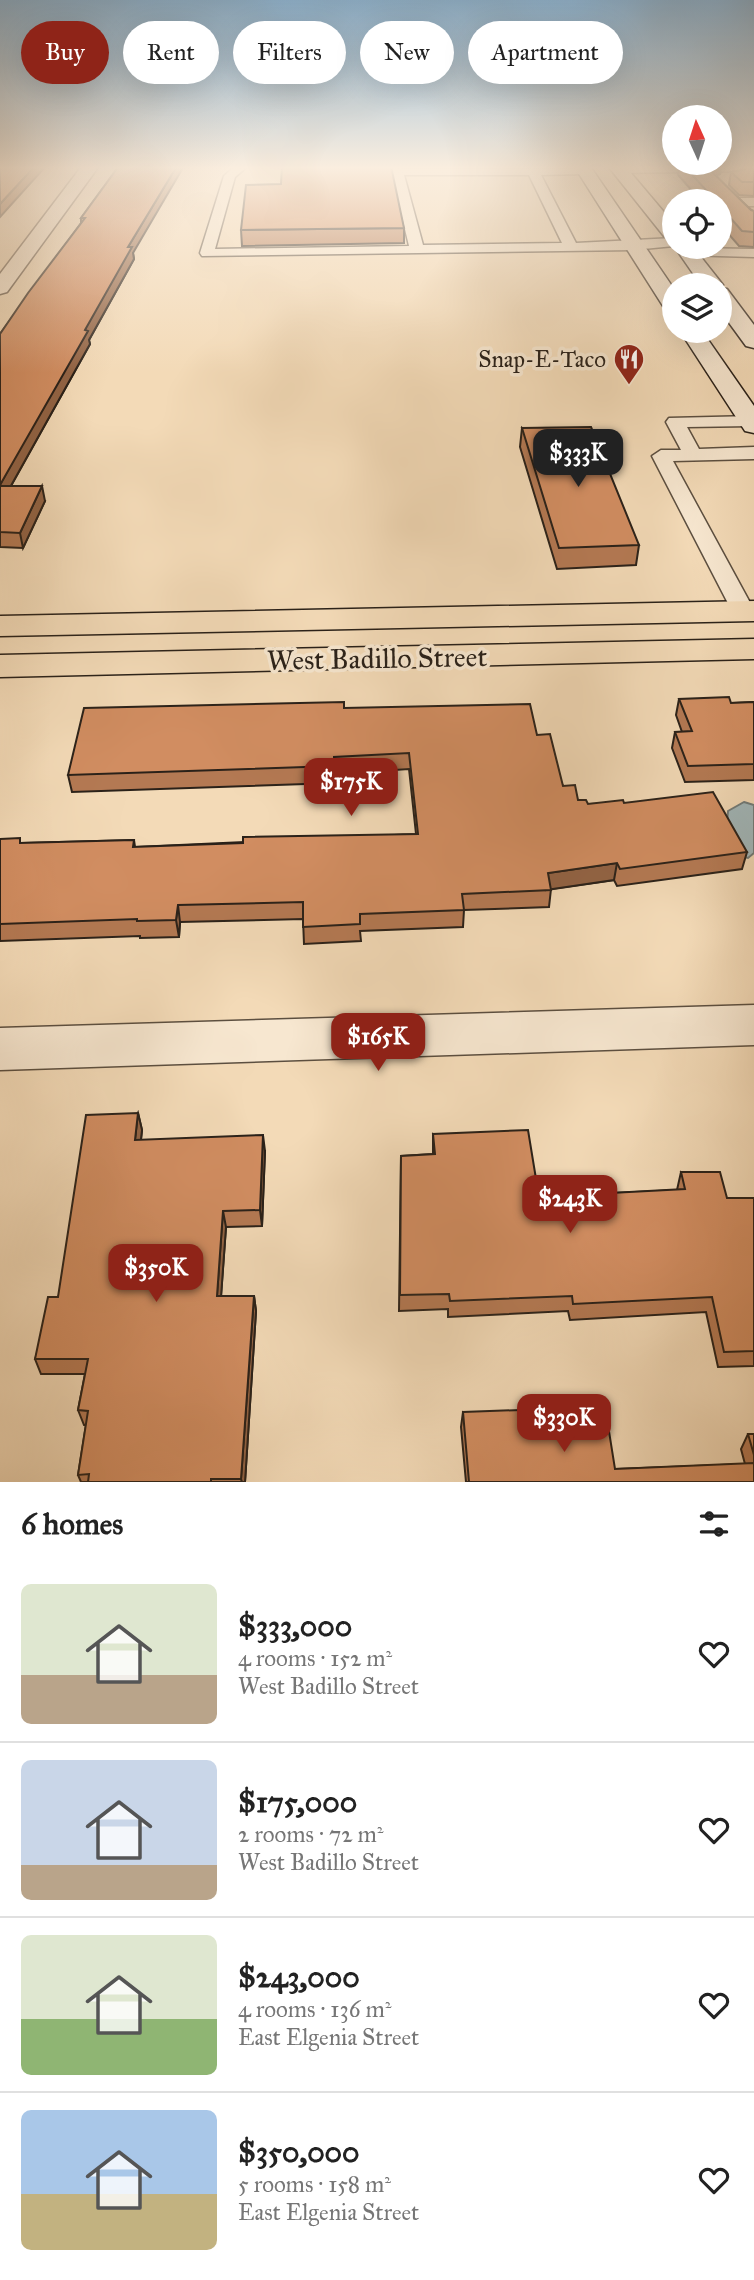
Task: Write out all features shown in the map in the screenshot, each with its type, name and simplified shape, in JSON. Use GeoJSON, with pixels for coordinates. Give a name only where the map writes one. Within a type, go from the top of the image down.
{"type":"FeatureCollection","features":[{"type":"Feature","properties":{"kind":"main road","name":"West Badillo Street"},"geometry":{"type":"LineString","coordinates":[[0,626],[749,611]]}},
{"type":"Feature","properties":{"kind":"main road","name":"West Badillo Street"},"geometry":{"type":"LineString","coordinates":[[0,667],[754,649]]}},
{"type":"Feature","properties":{"kind":"street"},"geometry":{"type":"LineString","coordinates":[[0,288],[39,235]]}},
{"type":"Feature","properties":{"kind":"street"},"geometry":{"type":"LineString","coordinates":[[626,235],[662,288]]}},
{"type":"Feature","properties":{"kind":"street"},"geometry":{"type":"LineString","coordinates":[[691,259],[702,273]]}},
{"type":"Feature","properties":{"kind":"street"},"geometry":{"type":"LineString","coordinates":[[732,311],[754,341]]}},
{"type":"Feature","properties":{"kind":"street"},"geometry":{"type":"LineString","coordinates":[[699,343],[753,423]]}},
{"type":"Feature","properties":{"kind":"street"},"geometry":{"type":"LineString","coordinates":[[0,1049],[754,1026]]}},
{"type":"Feature","properties":{"kind":"lane"},"geometry":{"type":"LineString","coordinates":[[212,235],[207,253],[662,247]]}},
{"type":"Feature","properties":{"kind":"lane"},"geometry":{"type":"LineString","coordinates":[[414,235],[417,249]]}},
{"type":"Feature","properties":{"kind":"lane"},"geometry":{"type":"LineString","coordinates":[[565,235],[571,247]]}},
{"type":"Feature","properties":{"kind":"lane"},"geometry":{"type":"LineString","coordinates":[[732,251],[754,253]]}},
{"type":"Feature","properties":{"kind":"lane"},"geometry":{"type":"LineString","coordinates":[[693,455],[675,422],[753,423]]}},
{"type":"Feature","properties":{"kind":"lane"},"geometry":{"type":"LineString","coordinates":[[749,611],[661,456],[754,453]]}},
{"type":"Feature","properties":{"kind":"water"},"geometry":{"type":"Polygon","coordinates":[[[744,802],[754,805],[754,853],[748,858],[739,856],[727,825],[728,811],[744,802]]]}},
{"type":"Feature","properties":{"kind":"building"},"geometry":{"type":"Polygon","coordinates":[[[72,235],[135,235],[128,247],[132,247],[85,330],[88,331],[0,485],[0,334],[72,235]]]}},
{"type":"Feature","properties":{"kind":"building"},"geometry":{"type":"Polygon","coordinates":[[[591,427],[639,545],[559,548],[522,428],[591,427]]]}},
{"type":"Feature","properties":{"kind":"building"},"geometry":{"type":"Polygon","coordinates":[[[0,486],[42,486],[20,533],[0,532],[0,486]]]}},
{"type":"Feature","properties":{"kind":"building"},"geometry":{"type":"Polygon","coordinates":[[[729,697],[731,703],[754,702],[754,764],[688,766],[675,732],[692,731],[679,699],[729,697]]]}},
{"type":"Feature","properties":{"kind":"building"},"geometry":{"type":"Polygon","coordinates":[[[344,702],[344,708],[530,704],[537,735],[550,734],[563,786],[575,785],[578,800],[586,800],[588,804],[623,800],[624,803],[713,792],[747,852],[620,869],[617,863],[548,873],[551,890],[462,894],[464,910],[360,914],[360,924],[303,927],[303,902],[178,905],[176,920],[0,924],[0,839],[20,838],[20,843],[134,840],[133,847],[243,843],[243,837],[418,834],[409,753],[334,757],[334,766],[68,775],[84,708],[344,702]]]}},
{"type":"Feature","properties":{"kind":"building"},"geometry":{"type":"Polygon","coordinates":[[[138,1113],[135,1140],[263,1135],[260,1210],[223,1211],[217,1296],[254,1296],[241,1479],[211,1479],[211,1482],[88,1482],[89,1474],[78,1475],[88,1411],[78,1410],[88,1359],[35,1359],[48,1297],[58,1297],[86,1115],[138,1113]]]}},
{"type":"Feature","properties":{"kind":"building"},"geometry":{"type":"Polygon","coordinates":[[[528,1130],[537,1185],[590,1182],[592,1194],[685,1189],[681,1172],[720,1172],[727,1198],[754,1198],[754,1351],[724,1352],[712,1297],[573,1304],[572,1296],[450,1301],[449,1294],[400,1295],[401,1156],[435,1154],[433,1134],[528,1130]]]}},
{"type":"Feature","properties":{"kind":"building"},"geometry":{"type":"Polygon","coordinates":[[[547,1409],[549,1427],[608,1425],[615,1469],[754,1463],[754,1482],[469,1482],[463,1412],[547,1409]]]}},
{"type":"Feature","properties":{"kind":"building"},"geometry":{"type":"Polygon","coordinates":[[[748,1434],[754,1434],[754,1455],[748,1434]]]}},
{"type":"Feature","properties":{"kind":"place","name":"Snap-E-Taco"},"geometry":{"type":"Point","coordinates":[629,386]}}]}
